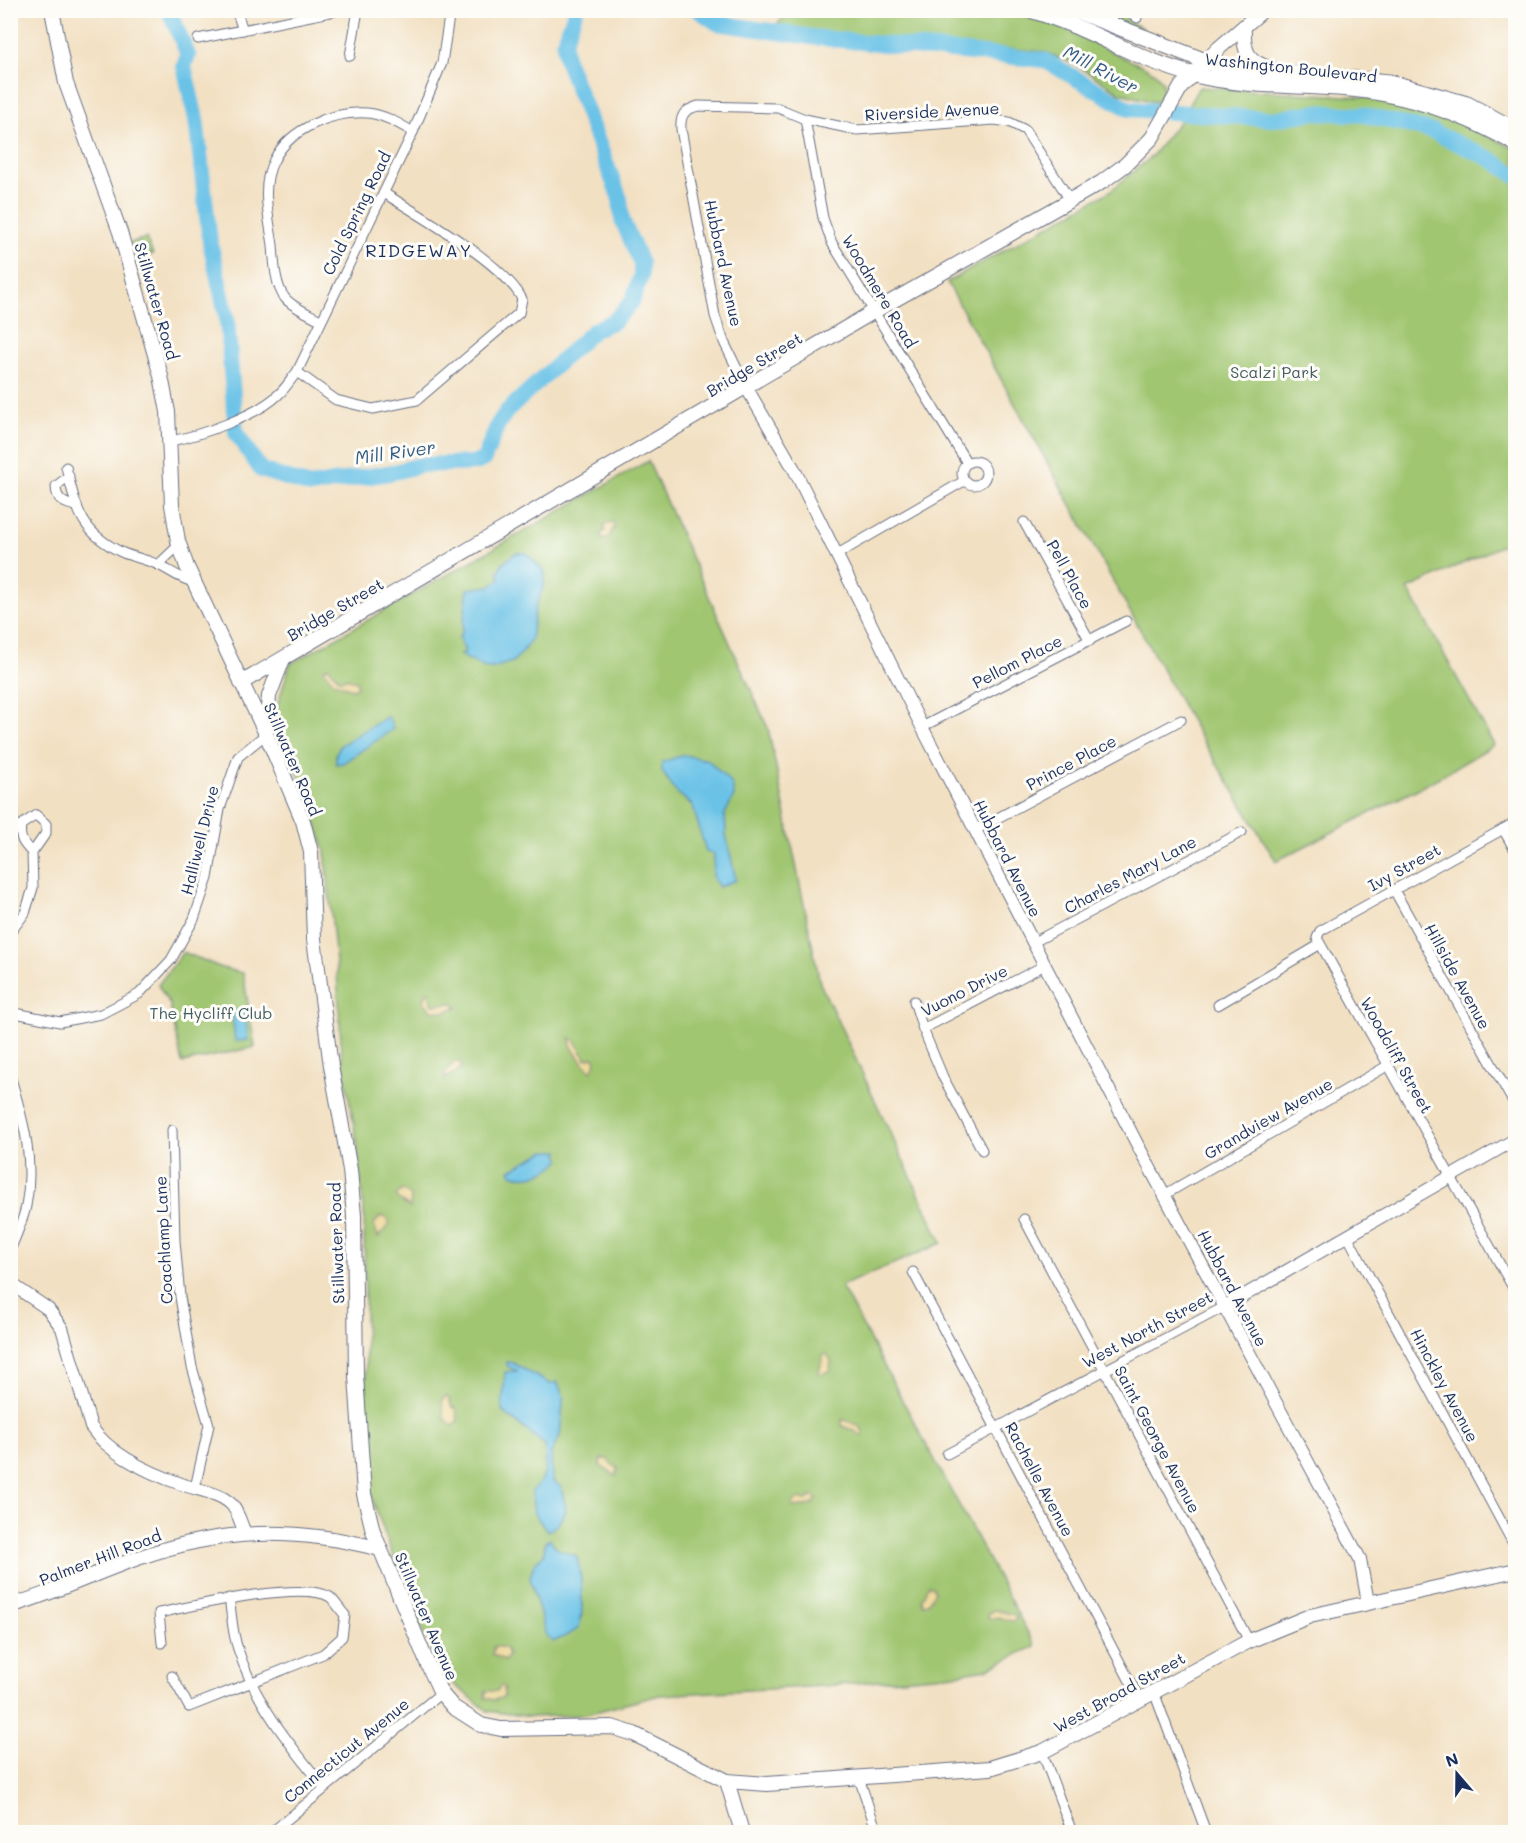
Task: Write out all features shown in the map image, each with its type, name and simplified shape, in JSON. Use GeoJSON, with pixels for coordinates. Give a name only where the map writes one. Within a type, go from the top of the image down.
{"type":"FeatureCollection","features":[{"type":"Feature","properties":{"kind":"main road","name":"Stillwater Road"},"geometry":{"type":"LineString","coordinates":[[52,10],[66,83],[120,232],[150,335],[168,412],[172,505],[179,544],[194,582],[266,734],[303,821],[311,852],[316,950],[331,1066],[350,1170],[354,1225],[359,1449],[364,1494],[380,1549]]}},
{"type":"Feature","properties":{"kind":"main road","name":"Washington Boulevard"},"geometry":{"type":"LineString","coordinates":[[1030,10],[1078,26],[1192,75],[1257,85],[1383,94],[1467,118],[1515,144]]}},
{"type":"Feature","properties":{"kind":"main road","name":"Washington Boulevard"},"geometry":{"type":"LineString","coordinates":[[1074,10],[1205,62],[1247,71],[1389,82],[1467,104],[1515,130]]}},
{"type":"Feature","properties":{"kind":"main road","name":"Bridge Street"},"geometry":{"type":"LineString","coordinates":[[241,683],[873,312],[1110,176],[1152,138],[1172,99],[1192,75],[1263,10]]}},
{"type":"Feature","properties":{"kind":"main road"},"geometry":{"type":"LineString","coordinates":[[1244,27],[1244,50],[1250,59],[1260,65],[1288,73]]}},
{"type":"Feature","properties":{"kind":"main road"},"geometry":{"type":"LineString","coordinates":[[266,734],[269,696],[284,659]]}},
{"type":"Feature","properties":{"kind":"main road","name":"Palmer Hill Road"},"geometry":{"type":"LineString","coordinates":[[10,1606],[167,1549],[245,1533],[312,1534],[380,1549]]}},
{"type":"Feature","properties":{"kind":"main road","name":"Stillwater Avenue"},"geometry":{"type":"LineString","coordinates":[[380,1549],[441,1693],[453,1707],[485,1726],[545,1730],[612,1727],[634,1734],[727,1781]]}},
{"type":"Feature","properties":{"kind":"main road","name":"West Broad Street"},"geometry":{"type":"LineString","coordinates":[[727,1781],[767,1784],[990,1768],[1042,1752],[1249,1641],[1310,1616],[1515,1570]]}},
{"type":"Feature","properties":{"kind":"main road"},"geometry":{"type":"LineString","coordinates":[[727,1781],[742,1833]]}},
{"type":"Feature","properties":{"kind":"street"},"geometry":{"type":"LineString","coordinates":[[236,10],[243,30]]}},
{"type":"Feature","properties":{"kind":"street"},"geometry":{"type":"LineString","coordinates":[[198,39],[340,10]]}},
{"type":"Feature","properties":{"kind":"street"},"geometry":{"type":"LineString","coordinates":[[350,56],[357,10]]}},
{"type":"Feature","properties":{"kind":"street","name":"Cold Spring Road"},"geometry":{"type":"LineString","coordinates":[[171,441],[191,437],[255,410],[278,395],[297,372],[320,320],[413,132],[442,63],[450,10]]}},
{"type":"Feature","properties":{"kind":"street"},"geometry":{"type":"LineString","coordinates":[[1128,10],[1137,18]]}},
{"type":"Feature","properties":{"kind":"street","name":"Riverside Avenue"},"geometry":{"type":"LineString","coordinates":[[687,110],[698,106],[762,106],[778,108],[805,119],[857,130],[994,120],[1009,122],[1025,130],[1070,200]]}},
{"type":"Feature","properties":{"kind":"street","name":"Hubbard Avenue"},"geometry":{"type":"LineString","coordinates":[[687,110],[682,115],[681,129],[715,316],[724,342],[746,387],[794,469],[1043,966],[1360,1559],[1368,1602]]}},
{"type":"Feature","properties":{"kind":"street"},"geometry":{"type":"LineString","coordinates":[[320,320],[284,298],[276,273],[266,191],[273,160],[291,138],[309,125],[334,116],[368,113],[394,121],[413,132]]}},
{"type":"Feature","properties":{"kind":"street","name":"Woodmere Road"},"geometry":{"type":"LineString","coordinates":[[805,119],[823,218],[832,243],[967,463],[980,463],[987,474],[979,485],[971,485],[964,481],[836,555]]}},
{"type":"Feature","properties":{"kind":"street"},"geometry":{"type":"LineString","coordinates":[[297,372],[336,400],[373,409],[417,400],[519,313],[522,299],[516,287],[453,236],[384,194]]}},
{"type":"Feature","properties":{"kind":"street"},"geometry":{"type":"LineString","coordinates":[[964,481],[962,471],[967,463]]}},
{"type":"Feature","properties":{"kind":"street"},"geometry":{"type":"LineString","coordinates":[[77,506],[61,501],[56,494],[56,486],[68,471],[77,506],[87,529],[98,539],[123,553],[158,565],[181,579],[194,582]]}},
{"type":"Feature","properties":{"kind":"street","name":"Pell Place"},"geometry":{"type":"LineString","coordinates":[[1024,522],[1090,641]]}},
{"type":"Feature","properties":{"kind":"street"},"geometry":{"type":"LineString","coordinates":[[158,565],[179,544]]}},
{"type":"Feature","properties":{"kind":"street","name":"Pellom Place"},"geometry":{"type":"LineString","coordinates":[[922,727],[1126,621]]}},
{"type":"Feature","properties":{"kind":"street","name":"Prince Place"},"geometry":{"type":"LineString","coordinates":[[975,830],[1180,720]]}},
{"type":"Feature","properties":{"kind":"street","name":"Halliwell Drive"},"geometry":{"type":"LineString","coordinates":[[12,1013],[60,1022],[101,1014],[139,994],[171,960],[194,919],[208,878],[220,809],[238,757],[266,734]]}},
{"type":"Feature","properties":{"kind":"street","name":"Ivy Street"},"geometry":{"type":"LineString","coordinates":[[1319,945],[1317,936],[1320,931],[1515,822]]}},
{"type":"Feature","properties":{"kind":"street"},"geometry":{"type":"LineString","coordinates":[[1503,829],[1515,852]]}},
{"type":"Feature","properties":{"kind":"street","name":"Charles Mary Lane"},"geometry":{"type":"LineString","coordinates":[[1032,942],[1242,832]]}},
{"type":"Feature","properties":{"kind":"street"},"geometry":{"type":"LineString","coordinates":[[10,933],[25,913],[33,888],[32,853]]}},
{"type":"Feature","properties":{"kind":"street","name":"Hillside Avenue"},"geometry":{"type":"LineString","coordinates":[[1394,890],[1515,1107]]}},
{"type":"Feature","properties":{"kind":"street"},"geometry":{"type":"LineString","coordinates":[[1218,1005],[1319,945]]}},
{"type":"Feature","properties":{"kind":"street","name":"Woodcliff Street"},"geometry":{"type":"LineString","coordinates":[[1319,945],[1515,1293]]}},
{"type":"Feature","properties":{"kind":"street","name":"Vuono Drive"},"geometry":{"type":"LineString","coordinates":[[914,1001],[922,1029],[1043,966]]}},
{"type":"Feature","properties":{"kind":"street"},"geometry":{"type":"LineString","coordinates":[[10,1025],[12,1013]]}},
{"type":"Feature","properties":{"kind":"street"},"geometry":{"type":"LineString","coordinates":[[922,1029],[982,1150]]}},
{"type":"Feature","properties":{"kind":"street","name":"Grandview Avenue"},"geometry":{"type":"LineString","coordinates":[[1164,1195],[1387,1066]]}},
{"type":"Feature","properties":{"kind":"street"},"geometry":{"type":"LineString","coordinates":[[10,1075],[28,1141],[31,1164],[26,1207],[10,1250]]}},
{"type":"Feature","properties":{"kind":"street","name":"Coachlamp Lane"},"geometry":{"type":"LineString","coordinates":[[172,1130],[175,1241],[180,1297],[192,1367],[209,1425],[195,1488]]}},
{"type":"Feature","properties":{"kind":"street","name":"West North Street"},"geometry":{"type":"LineString","coordinates":[[947,1454],[1224,1307],[1515,1139]]}},
{"type":"Feature","properties":{"kind":"street","name":"Saint George Avenue"},"geometry":{"type":"LineString","coordinates":[[1024,1219],[1249,1641]]}},
{"type":"Feature","properties":{"kind":"street","name":"Hinckley Avenue"},"geometry":{"type":"LineString","coordinates":[[1348,1237],[1515,1549]]}},
{"type":"Feature","properties":{"kind":"street","name":"Rachelle Avenue"},"geometry":{"type":"LineString","coordinates":[[913,1272],[1140,1700]]}},
{"type":"Feature","properties":{"kind":"street"},"geometry":{"type":"LineString","coordinates":[[10,1283],[48,1309],[62,1328],[91,1427],[100,1440],[129,1460],[233,1506],[245,1533]]}},
{"type":"Feature","properties":{"kind":"street"},"geometry":{"type":"LineString","coordinates":[[162,1643],[159,1612],[229,1598],[302,1592],[330,1597],[345,1615],[342,1637],[323,1654],[189,1707],[172,1677]]}},
{"type":"Feature","properties":{"kind":"street"},"geometry":{"type":"LineString","coordinates":[[229,1598],[237,1648],[252,1683],[276,1726],[324,1787]]}},
{"type":"Feature","properties":{"kind":"street"},"geometry":{"type":"LineString","coordinates":[[1154,1692],[1206,1833]]}},
{"type":"Feature","properties":{"kind":"street","name":"Connecticut Avenue"},"geometry":{"type":"LineString","coordinates":[[272,1833],[324,1787],[441,1693]]}},
{"type":"Feature","properties":{"kind":"street"},"geometry":{"type":"LineString","coordinates":[[1042,1752],[1072,1833]]}},
{"type":"Feature","properties":{"kind":"street"},"geometry":{"type":"LineString","coordinates":[[859,1778],[878,1833]]}},
{"type":"Feature","properties":{"kind":"green space"},"geometry":{"type":"Polygon","coordinates":[[[791,11],[1004,11],[1064,29],[1150,70],[1163,83],[1162,96],[1155,102],[1120,93],[1075,64],[1044,52],[831,34],[776,25],[791,11]]]}},
{"type":"Feature","properties":{"kind":"green space"},"geometry":{"type":"Polygon","coordinates":[[[1092,11],[1119,11],[1134,24],[1143,28],[1141,31],[1092,11]]]}},
{"type":"Feature","properties":{"kind":"green space","name":"Scalzi Park"},"geometry":{"type":"Polygon","coordinates":[[[1199,87],[1378,98],[1445,114],[1515,149],[1515,539],[1408,589],[1494,745],[1431,782],[1276,861],[1192,723],[947,282],[1109,192],[1152,156],[1179,122],[1199,87]]]}},
{"type":"Feature","properties":{"kind":"green space"},"geometry":{"type":"Polygon","coordinates":[[[146,238],[153,254],[136,260],[130,243],[146,238]]]}},
{"type":"Feature","properties":{"kind":"green space"},"geometry":{"type":"Polygon","coordinates":[[[648,461],[768,728],[820,983],[942,1243],[841,1286],[1035,1646],[987,1669],[956,1674],[824,1686],[660,1695],[583,1715],[531,1717],[488,1711],[447,1679],[423,1632],[373,1501],[367,1474],[364,1214],[357,1142],[342,1060],[337,972],[325,851],[305,790],[273,719],[290,664],[648,461]]]}},
{"type":"Feature","properties":{"kind":"green space","name":"The Hycliff Club"},"geometry":{"type":"Polygon","coordinates":[[[183,952],[222,968],[243,973],[255,1047],[182,1063],[170,1005],[158,985],[183,952]]]}},
{"type":"Feature","properties":{"kind":"sand"},"geometry":{"type":"Polygon","coordinates":[[[613,522],[615,526],[608,538],[602,540],[601,534],[605,531],[603,525],[613,522]]]}},
{"type":"Feature","properties":{"kind":"sand"},"geometry":{"type":"Polygon","coordinates":[[[328,666],[340,680],[346,678],[357,681],[357,687],[352,689],[334,682],[324,670],[328,666]]]}},
{"type":"Feature","properties":{"kind":"sand"},"geometry":{"type":"Polygon","coordinates":[[[426,993],[429,993],[433,1005],[453,1003],[457,1007],[444,1012],[431,1010],[424,1002],[426,993]]]}},
{"type":"Feature","properties":{"kind":"sand"},"geometry":{"type":"Polygon","coordinates":[[[570,1038],[575,1041],[586,1059],[594,1057],[596,1062],[591,1071],[574,1051],[570,1038]]]}},
{"type":"Feature","properties":{"kind":"sand"},"geometry":{"type":"Polygon","coordinates":[[[454,1062],[460,1062],[462,1068],[445,1079],[445,1074],[454,1062]]]}},
{"type":"Feature","properties":{"kind":"sand"},"geometry":{"type":"Polygon","coordinates":[[[403,1190],[411,1196],[410,1208],[397,1198],[396,1195],[403,1190]]]}},
{"type":"Feature","properties":{"kind":"sand"},"geometry":{"type":"Polygon","coordinates":[[[381,1216],[388,1219],[389,1225],[378,1237],[374,1224],[381,1216]]]}},
{"type":"Feature","properties":{"kind":"sand"},"geometry":{"type":"Polygon","coordinates":[[[827,1354],[831,1361],[830,1371],[821,1374],[819,1372],[823,1355],[827,1354]]]}},
{"type":"Feature","properties":{"kind":"sand"},"geometry":{"type":"Polygon","coordinates":[[[444,1397],[448,1397],[452,1407],[456,1408],[458,1421],[453,1426],[444,1418],[442,1401],[444,1397]]]}},
{"type":"Feature","properties":{"kind":"sand"},"geometry":{"type":"Polygon","coordinates":[[[842,1419],[860,1426],[864,1435],[860,1436],[855,1431],[842,1426],[842,1419]]]}},
{"type":"Feature","properties":{"kind":"sand"},"geometry":{"type":"Polygon","coordinates":[[[602,1459],[607,1459],[618,1468],[616,1476],[600,1466],[602,1459]]]}},
{"type":"Feature","properties":{"kind":"sand"},"geometry":{"type":"Polygon","coordinates":[[[813,1496],[817,1500],[812,1505],[793,1507],[793,1503],[799,1498],[806,1500],[813,1496]]]}},
{"type":"Feature","properties":{"kind":"sand"},"geometry":{"type":"Polygon","coordinates":[[[928,1585],[933,1586],[935,1591],[928,1603],[923,1604],[922,1599],[928,1585]]]}},
{"type":"Feature","properties":{"kind":"sand"},"geometry":{"type":"Polygon","coordinates":[[[995,1610],[1015,1615],[1016,1620],[1011,1621],[998,1617],[989,1619],[988,1614],[995,1610]]]}},
{"type":"Feature","properties":{"kind":"sand"},"geometry":{"type":"Polygon","coordinates":[[[494,1646],[505,1648],[508,1654],[505,1661],[492,1654],[494,1646]]]}},
{"type":"Feature","properties":{"kind":"sand"},"geometry":{"type":"Polygon","coordinates":[[[501,1685],[504,1687],[504,1697],[494,1700],[485,1698],[486,1691],[497,1691],[501,1685]]]}},
{"type":"Feature","properties":{"kind":"water"},"geometry":{"type":"Polygon","coordinates":[[[515,553],[526,553],[545,572],[544,585],[535,609],[531,639],[522,653],[512,662],[485,668],[460,655],[465,652],[459,637],[462,633],[468,589],[490,586],[501,579],[498,574],[502,564],[515,553]]]}},
{"type":"Feature","properties":{"kind":"water"},"geometry":{"type":"Polygon","coordinates":[[[388,716],[393,729],[343,763],[336,764],[336,753],[341,745],[388,716]]]}},
{"type":"Feature","properties":{"kind":"water"},"geometry":{"type":"Polygon","coordinates":[[[684,755],[708,760],[732,784],[734,796],[725,814],[726,835],[736,880],[719,887],[713,878],[714,854],[706,852],[693,806],[675,791],[662,771],[662,762],[684,755]]]}},
{"type":"Feature","properties":{"kind":"water"},"geometry":{"type":"Polygon","coordinates":[[[245,1010],[248,1040],[235,1041],[232,1011],[245,1010]]]}},
{"type":"Feature","properties":{"kind":"water"},"geometry":{"type":"Polygon","coordinates":[[[545,1151],[559,1151],[560,1161],[550,1169],[531,1176],[512,1174],[510,1170],[545,1151]]]}},
{"type":"Feature","properties":{"kind":"water"},"geometry":{"type":"Polygon","coordinates":[[[506,1362],[513,1363],[550,1384],[557,1382],[563,1396],[560,1436],[551,1453],[553,1481],[561,1487],[566,1509],[557,1525],[548,1531],[534,1514],[532,1491],[544,1475],[545,1445],[502,1411],[505,1372],[518,1371],[508,1367],[506,1362]]]}},
{"type":"Feature","properties":{"kind":"water"},"geometry":{"type":"Polygon","coordinates":[[[550,1539],[557,1549],[576,1556],[582,1594],[580,1624],[577,1629],[553,1642],[546,1635],[530,1578],[534,1564],[544,1554],[545,1542],[550,1539]]]}},
{"type":"Feature","properties":{"kind":"waterway","name":"Mill River"},"geometry":{"type":"LineString","coordinates":[[169,10],[188,55],[184,66],[196,119],[210,242],[227,319],[236,433],[261,470],[310,486],[394,472],[421,465],[476,463],[484,459],[498,424],[507,411],[594,330],[614,321],[632,302],[641,276],[641,263],[622,220],[620,199],[566,59],[564,43],[576,10]]}},
{"type":"Feature","properties":{"kind":"waterway","name":"Mill River"},"geometry":{"type":"LineString","coordinates":[[698,10],[717,23],[811,37],[1044,60],[1129,109],[1273,119],[1315,112],[1364,115],[1431,131],[1491,159],[1516,176]]}},
{"type":"Feature","properties":{"kind":"district","name":"RIDGEWAY"},"geometry":{"type":"Point","coordinates":[419,250]}}]}
